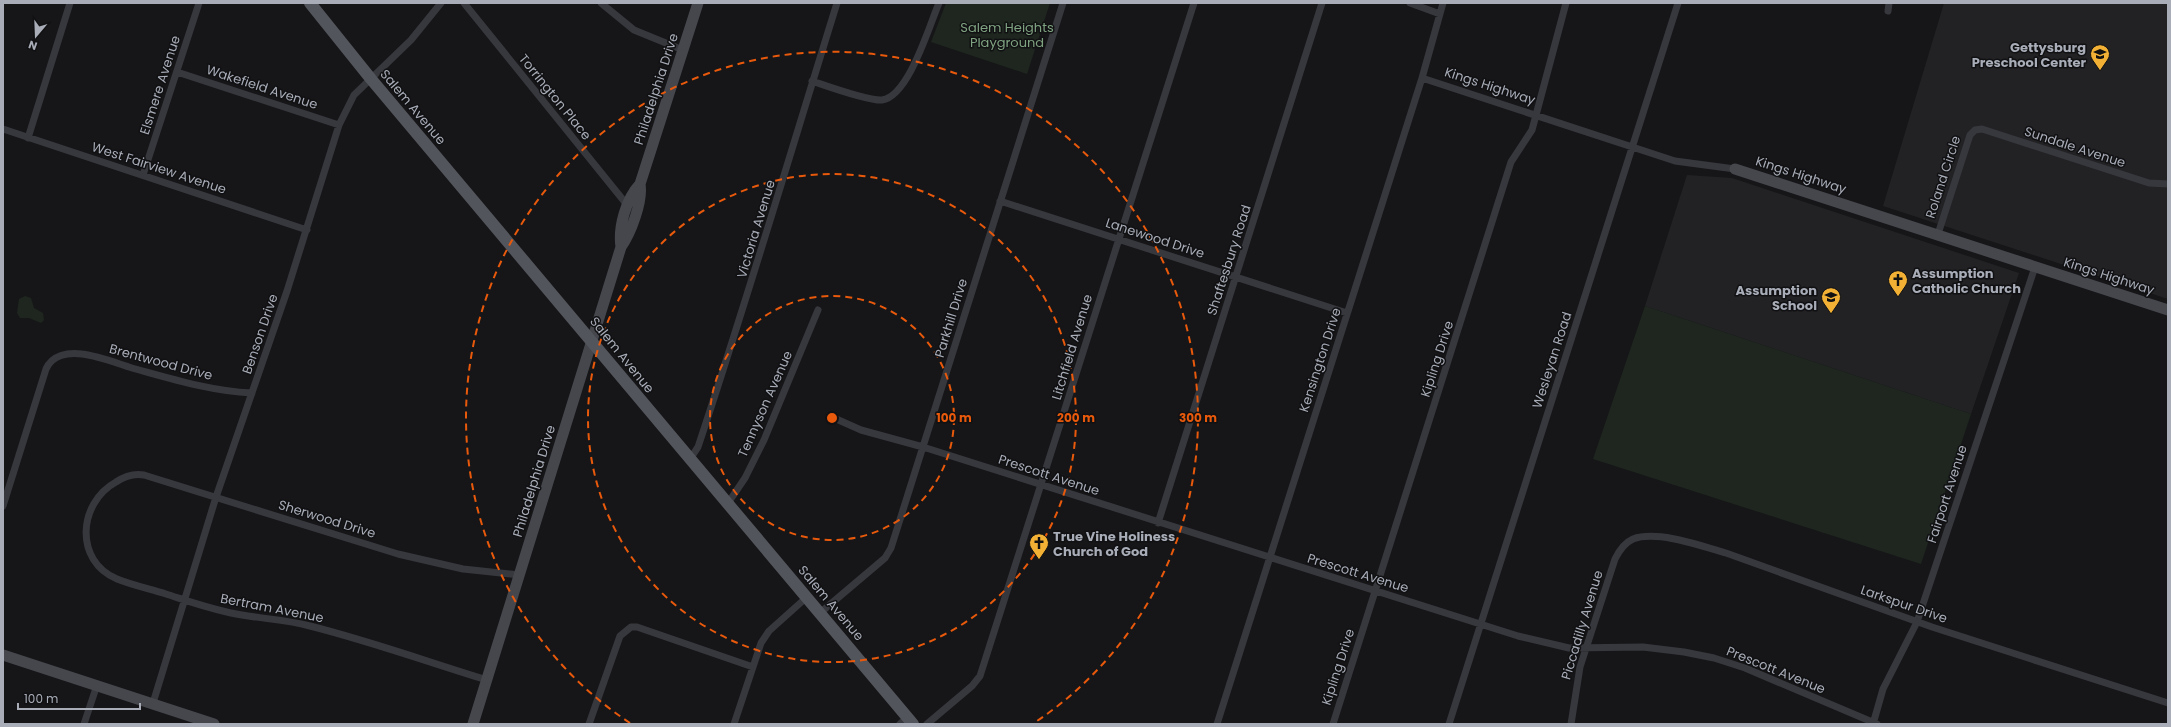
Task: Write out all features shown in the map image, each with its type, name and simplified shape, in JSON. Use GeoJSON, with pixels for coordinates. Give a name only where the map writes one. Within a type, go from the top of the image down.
{"type":"FeatureCollection","features":[{"type":"Feature","properties":{"kind":"main road","name":"Salem Avenue"},"geometry":{"type":"LineString","coordinates":[[310,3],[371,79],[807,597],[907,722]]}},
{"type":"Feature","properties":{"kind":"main road","name":"Philadelphia Drive"},"geometry":{"type":"LineString","coordinates":[[473,724],[621,247],[627,239],[641,194],[640,184],[698,3]]}},
{"type":"Feature","properties":{"kind":"main road","name":"Kings Highway"},"geometry":{"type":"LineString","coordinates":[[1735,169],[2168,310]]}},
{"type":"Feature","properties":{"kind":"main road","name":"Philadelphia Drive"},"geometry":{"type":"LineString","coordinates":[[621,247],[619,236],[632,192],[640,184]]}},
{"type":"Feature","properties":{"kind":"main road"},"geometry":{"type":"LineString","coordinates":[[3,655],[214,724]]}},
{"type":"Feature","properties":{"kind":"street"},"geometry":{"type":"LineString","coordinates":[[28,138],[70,3]]}},
{"type":"Feature","properties":{"kind":"street","name":"Elsmere Avenue"},"geometry":{"type":"LineString","coordinates":[[143,175],[199,3]]}},
{"type":"Feature","properties":{"kind":"street","name":"Benson Drive"},"geometry":{"type":"LineString","coordinates":[[153,703],[216,497],[306,230],[339,125],[354,95],[411,40],[441,3]]}},
{"type":"Feature","properties":{"kind":"street","name":"Torrington Place"},"geometry":{"type":"LineString","coordinates":[[464,3],[628,206]]}},
{"type":"Feature","properties":{"kind":"street"},"geometry":{"type":"LineString","coordinates":[[601,3],[634,30],[683,50]]}},
{"type":"Feature","properties":{"kind":"street","name":"Victoria Avenue"},"geometry":{"type":"LineString","coordinates":[[690,459],[698,447],[743,311],[837,3]]}},
{"type":"Feature","properties":{"kind":"street"},"geometry":{"type":"LineString","coordinates":[[812,81],[881,100],[892,97],[906,81],[939,3]]}},
{"type":"Feature","properties":{"kind":"street","name":"Parkhill Drive"},"geometry":{"type":"LineString","coordinates":[[820,613],[889,553],[1063,3]]}},
{"type":"Feature","properties":{"kind":"street","name":"Litchfield Avenue"},"geometry":{"type":"LineString","coordinates":[[927,724],[972,686],[980,676],[1194,3]]}},
{"type":"Feature","properties":{"kind":"street","name":"Shaftesbury Road"},"geometry":{"type":"LineString","coordinates":[[1158,523],[1237,277],[1322,3]]}},
{"type":"Feature","properties":{"kind":"street"},"geometry":{"type":"LineString","coordinates":[[1410,3],[1440,14]]}},
{"type":"Feature","properties":{"kind":"street","name":"Kensington Drive"},"geometry":{"type":"LineString","coordinates":[[1217,724],[1422,78],[1443,3]]}},
{"type":"Feature","properties":{"kind":"street","name":"Kipling Drive"},"geometry":{"type":"LineString","coordinates":[[1333,724],[1511,162],[1529,135],[1536,116],[1566,3]]}},
{"type":"Feature","properties":{"kind":"street","name":"Wesleyan Road"},"geometry":{"type":"LineString","coordinates":[[1449,724],[1678,3]]}},
{"type":"Feature","properties":{"kind":"street"},"geometry":{"type":"LineString","coordinates":[[1888,11],[1889,3]]}},
{"type":"Feature","properties":{"kind":"street","name":"Wakefield Avenue"},"geometry":{"type":"LineString","coordinates":[[177,72],[339,125]]}},
{"type":"Feature","properties":{"kind":"street","name":"Kings Highway"},"geometry":{"type":"LineString","coordinates":[[1422,78],[1675,161],[1735,169]]}},
{"type":"Feature","properties":{"kind":"street","name":"Sundale Avenue"},"geometry":{"type":"LineString","coordinates":[[1975,130],[1982,129],[2149,183],[2168,184]]}},
{"type":"Feature","properties":{"kind":"street","name":"West Fairview Avenue"},"geometry":{"type":"LineString","coordinates":[[3,130],[306,230]]}},
{"type":"Feature","properties":{"kind":"street","name":"Roland Circle"},"geometry":{"type":"LineString","coordinates":[[1938,234],[1970,135],[1975,130]]}},
{"type":"Feature","properties":{"kind":"street","name":"Lanewood Drive"},"geometry":{"type":"LineString","coordinates":[[1000,201],[1348,313]]}},
{"type":"Feature","properties":{"kind":"street","name":"Fairport Avenue"},"geometry":{"type":"LineString","coordinates":[[1874,724],[1883,689],[1918,622],[2035,267]]}},
{"type":"Feature","properties":{"kind":"street","name":"Tennyson Avenue"},"geometry":{"type":"LineString","coordinates":[[728,503],[746,478],[764,440],[818,310]]}},
{"type":"Feature","properties":{"kind":"street","name":"Brentwood Drive"},"geometry":{"type":"LineString","coordinates":[[3,506],[49,361],[64,355],[82,354],[175,380],[221,390],[252,393]]}},
{"type":"Feature","properties":{"kind":"street","name":"Prescott Avenue"},"geometry":{"type":"LineString","coordinates":[[834,418],[861,430],[923,448],[1518,636],[1558,646],[1586,648],[1657,648],[1714,658],[1745,668],[1874,724]]}},
{"type":"Feature","properties":{"kind":"street","name":"Sherwood Drive"},"geometry":{"type":"LineString","coordinates":[[101,568],[93,558],[87,542],[86,533],[89,509],[104,489],[130,475],[144,475],[412,558],[463,569],[520,575]]}},
{"type":"Feature","properties":{"kind":"street","name":"Larkspur Drive"},"geometry":{"type":"LineString","coordinates":[[1631,540],[1653,536],[1726,552],[1918,622],[2168,703]]}},
{"type":"Feature","properties":{"kind":"street","name":"Piccadilly Avenue"},"geometry":{"type":"LineString","coordinates":[[1570,724],[1575,688],[1586,648],[1615,559],[1620,550],[1631,540]]}},
{"type":"Feature","properties":{"kind":"street","name":"Bertram Avenue"},"geometry":{"type":"LineString","coordinates":[[101,568],[116,579],[223,612],[310,626],[487,680]]}},
{"type":"Feature","properties":{"kind":"street"},"geometry":{"type":"LineString","coordinates":[[734,724],[761,643],[769,631],[807,597]]}},
{"type":"Feature","properties":{"kind":"street"},"geometry":{"type":"LineString","coordinates":[[589,724],[620,636],[625,630],[631,627],[637,627],[753,667]]}},
{"type":"Feature","properties":{"kind":"street"},"geometry":{"type":"LineString","coordinates":[[84,724],[97,685]]}},
{"type":"Feature","properties":{"kind":"shaded area"},"geometry":{"type":"Polygon","coordinates":[[[1944,3],[2168,3],[2168,299],[1883,206],[1944,3]]]}},
{"type":"Feature","properties":{"kind":"shaded area"},"geometry":{"type":"Polygon","coordinates":[[[1687,175],[1732,178],[2019,273],[1971,414],[1645,306],[1687,175]]]}},
{"type":"Feature","properties":{"kind":"green space","name":"Salem Heights Playground"},"geometry":{"type":"Polygon","coordinates":[[[946,3],[1050,3],[1027,74],[931,42],[946,3]]]}},
{"type":"Feature","properties":{"kind":"green space"},"geometry":{"type":"Polygon","coordinates":[[[25,296],[31,298],[34,308],[43,313],[44,320],[41,323],[29,318],[20,318],[17,313],[19,299],[25,296]]]}},
{"type":"Feature","properties":{"kind":"green space"},"geometry":{"type":"Polygon","coordinates":[[[1645,306],[1971,414],[1921,564],[1593,459],[1645,306]]]}},
{"type":"Feature","properties":{"kind":"place","name":"Gettysburg Preschool Center"},"geometry":{"type":"Point","coordinates":[2100,71]}},
{"type":"Feature","properties":{"kind":"place","name":"Assumption Catholic Church"},"geometry":{"type":"Point","coordinates":[1898,297]}},
{"type":"Feature","properties":{"kind":"place","name":"Assumption School"},"geometry":{"type":"Point","coordinates":[1831,314]}},
{"type":"Feature","properties":{"kind":"place","name":"True Vine Holiness Church of God"},"geometry":{"type":"Point","coordinates":[1039,560]}}]}
